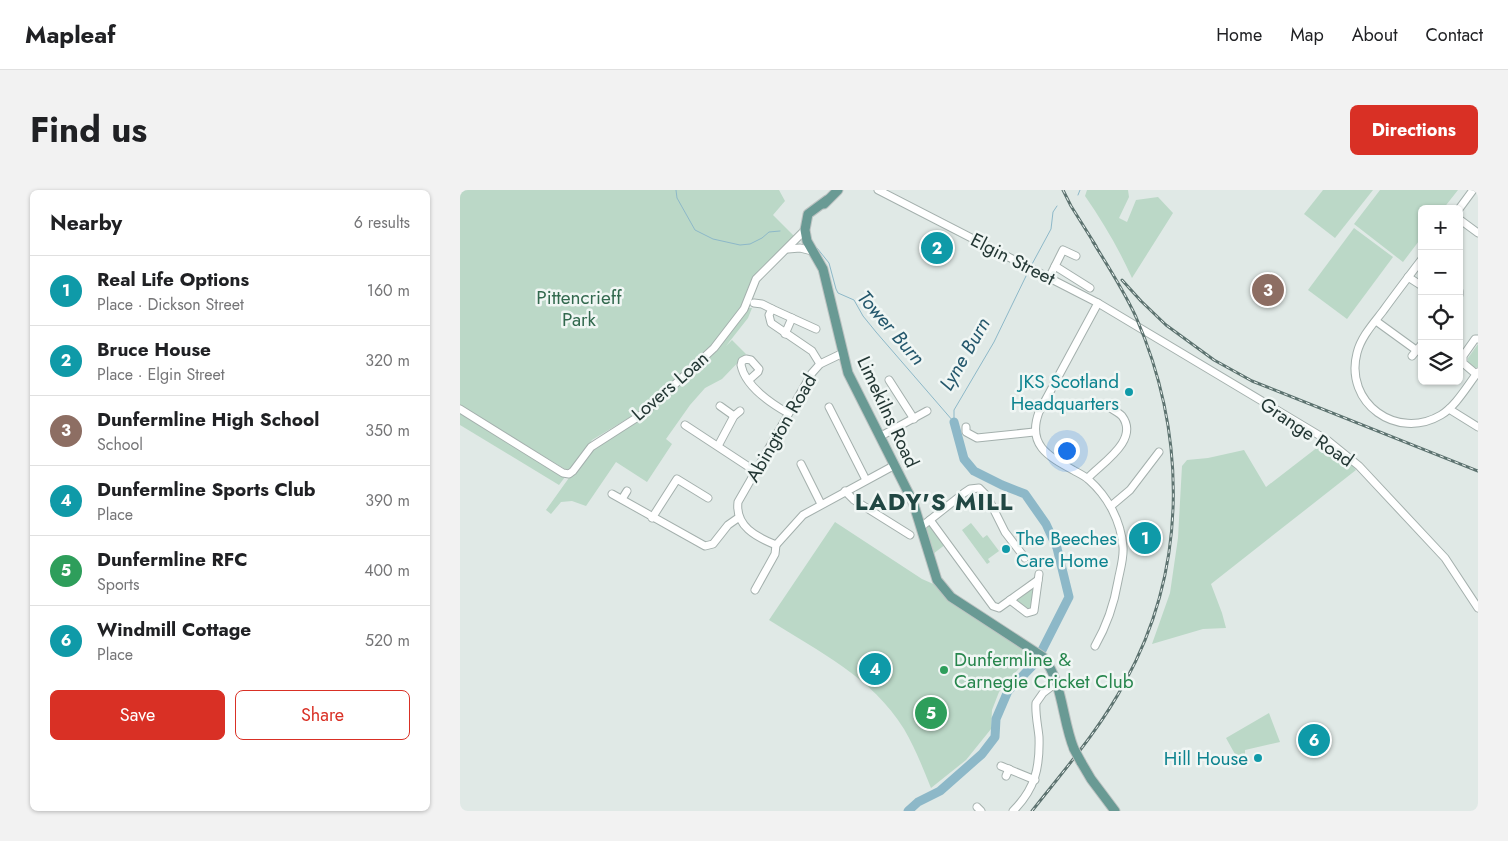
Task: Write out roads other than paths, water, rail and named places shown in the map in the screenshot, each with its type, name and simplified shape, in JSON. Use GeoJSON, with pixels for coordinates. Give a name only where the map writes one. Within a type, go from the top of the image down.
{"type":"FeatureCollection","features":[{"type":"Feature","properties":{"kind":"main road"},"geometry":{"type":"LineString","coordinates":[[805,233],[808,214],[838,190]]}},
{"type":"Feature","properties":{"kind":"main road","name":"Limekilns Road"},"geometry":{"type":"LineString","coordinates":[[805,233],[812,251],[823,269],[848,373],[913,502],[937,580],[951,597],[1040,655],[1049,664],[1056,683],[1068,734],[1074,749],[1091,779],[1115,811]]}},
{"type":"Feature","properties":{"kind":"street","name":"Elgin Street"},"geometry":{"type":"LineString","coordinates":[[878,190],[1098,303],[1147,332]]}},
{"type":"Feature","properties":{"kind":"street"},"geometry":{"type":"LineString","coordinates":[[1462,205],[1473,190]]}},
{"type":"Feature","properties":{"kind":"street"},"geometry":{"type":"LineString","coordinates":[[1463,222],[1478,233]]}},
{"type":"Feature","properties":{"kind":"street"},"geometry":{"type":"LineString","coordinates":[[788,249],[805,233]]}},
{"type":"Feature","properties":{"kind":"street"},"geometry":{"type":"LineString","coordinates":[[788,249],[800,248],[812,251]]}},
{"type":"Feature","properties":{"kind":"street","name":"Lovers Loan"},"geometry":{"type":"LineString","coordinates":[[460,409],[569,474],[573,472],[591,446],[644,413],[714,348],[745,306],[756,279],[788,249]]}},
{"type":"Feature","properties":{"kind":"street"},"geometry":{"type":"LineString","coordinates":[[1048,278],[1063,250],[1076,256]]}},
{"type":"Feature","properties":{"kind":"street"},"geometry":{"type":"LineString","coordinates":[[1418,264],[1364,337],[1356,355],[1358,386],[1371,407],[1387,419],[1407,423],[1429,420],[1449,409],[1477,373],[1462,363],[1463,356],[1475,339],[1478,338]]}},
{"type":"Feature","properties":{"kind":"street"},"geometry":{"type":"LineString","coordinates":[[1055,266],[1090,288]]}},
{"type":"Feature","properties":{"kind":"street"},"geometry":{"type":"LineString","coordinates":[[1408,277],[1418,283]]}},
{"type":"Feature","properties":{"kind":"street"},"geometry":{"type":"LineString","coordinates":[[754,303],[762,304],[816,329]]}},
{"type":"Feature","properties":{"kind":"street"},"geometry":{"type":"LineString","coordinates":[[1096,646],[1114,604],[1123,548],[1120,529],[1111,506],[1088,478],[1048,456],[1034,432],[1039,412],[1098,303]]}},
{"type":"Feature","properties":{"kind":"street"},"geometry":{"type":"LineString","coordinates":[[772,309],[769,315],[771,323],[812,351],[820,364]]}},
{"type":"Feature","properties":{"kind":"street"},"geometry":{"type":"LineString","coordinates":[[785,334],[792,318]]}},
{"type":"Feature","properties":{"kind":"street"},"geometry":{"type":"LineString","coordinates":[[1376,320],[1416,350]]}},
{"type":"Feature","properties":{"kind":"street","name":"Grange Road"},"geometry":{"type":"LineString","coordinates":[[1147,332],[1327,440],[1344,453],[1366,473],[1445,558],[1478,608]]}},
{"type":"Feature","properties":{"kind":"street","name":"Abington Road"},"geometry":{"type":"LineString","coordinates":[[738,518],[738,502],[804,385],[820,364],[843,353]]}},
{"type":"Feature","properties":{"kind":"street"},"geometry":{"type":"LineString","coordinates":[[749,380],[770,403],[788,413]]}},
{"type":"Feature","properties":{"kind":"street"},"geometry":{"type":"LineString","coordinates":[[889,380],[914,419]]}},
{"type":"Feature","properties":{"kind":"street"},"geometry":{"type":"LineString","coordinates":[[718,446],[737,413],[720,406]]}},
{"type":"Feature","properties":{"kind":"street"},"geometry":{"type":"LineString","coordinates":[[1088,478],[1111,457],[1125,440],[1127,427],[1121,415],[1105,406]]}},
{"type":"Feature","properties":{"kind":"street"},"geometry":{"type":"LineString","coordinates":[[829,407],[866,480]]}},
{"type":"Feature","properties":{"kind":"street"},"geometry":{"type":"LineString","coordinates":[[1449,409],[1478,427]]}},
{"type":"Feature","properties":{"kind":"street"},"geometry":{"type":"LineString","coordinates":[[881,436],[928,411]]}},
{"type":"Feature","properties":{"kind":"street"},"geometry":{"type":"LineString","coordinates":[[685,425],[755,471]]}},
{"type":"Feature","properties":{"kind":"street"},"geometry":{"type":"LineString","coordinates":[[700,434],[706,427]]}},
{"type":"Feature","properties":{"kind":"street"},"geometry":{"type":"LineString","coordinates":[[966,427],[966,432],[977,438],[1034,432]]}},
{"type":"Feature","properties":{"kind":"street"},"geometry":{"type":"LineString","coordinates":[[1111,506],[1130,490],[1158,452]]}},
{"type":"Feature","properties":{"kind":"street"},"geometry":{"type":"LineString","coordinates":[[802,464],[820,504]]}},
{"type":"Feature","properties":{"kind":"street"},"geometry":{"type":"LineString","coordinates":[[749,581],[756,588],[775,554],[776,546],[803,515],[820,504],[895,465]]}},
{"type":"Feature","properties":{"kind":"street"},"geometry":{"type":"LineString","coordinates":[[652,518],[678,479],[708,498]]}},
{"type":"Feature","properties":{"kind":"street"},"geometry":{"type":"LineString","coordinates":[[921,527],[964,493],[970,489],[979,488],[987,496],[1005,532],[1025,558]]}},
{"type":"Feature","properties":{"kind":"street"},"geometry":{"type":"LineString","coordinates":[[622,500],[627,491]]}},
{"type":"Feature","properties":{"kind":"street"},"geometry":{"type":"LineString","coordinates":[[846,491],[854,500],[910,534]]}},
{"type":"Feature","properties":{"kind":"street"},"geometry":{"type":"LineString","coordinates":[[612,494],[705,546],[713,544],[728,525],[738,518],[742,525],[776,546]]}},
{"type":"Feature","properties":{"kind":"street"},"geometry":{"type":"LineString","coordinates":[[930,520],[992,606],[999,608],[1038,577],[1034,611],[1027,613],[1010,600]]}},
{"type":"Feature","properties":{"kind":"street"},"geometry":{"type":"LineString","coordinates":[[1013,811],[1035,780],[1038,766],[1039,737],[1036,702],[1043,693],[1056,683]]}},
{"type":"Feature","properties":{"kind":"street"},"geometry":{"type":"LineString","coordinates":[[1001,766],[1035,780]]}},
{"type":"Feature","properties":{"kind":"street"},"geometry":{"type":"LineString","coordinates":[[1006,776],[1009,769]]}},
{"type":"Feature","properties":{"kind":"waterway","name":"Tower Burn"},"geometry":{"type":"LineString","coordinates":[[676,190],[677,198],[695,230],[713,239],[740,245],[750,244],[769,232],[780,231]]}},
{"type":"Feature","properties":{"kind":"waterway","name":"Lyne Burn"},"geometry":{"type":"LineString","coordinates":[[1078,195],[1080,190]]}},
{"type":"Feature","properties":{"kind":"waterway","name":"Lyne Burn"},"geometry":{"type":"LineString","coordinates":[[1031,266],[1051,229],[1053,212],[1057,206]]}},
{"type":"Feature","properties":{"kind":"waterway","name":"Tower Burn"},"geometry":{"type":"LineString","coordinates":[[817,248],[829,263],[838,293],[854,300],[863,316],[876,332],[953,421]]}},
{"type":"Feature","properties":{"kind":"waterway","name":"Lyne Burn"},"geometry":{"type":"LineString","coordinates":[[954,422],[954,410],[994,342],[1028,272]]}},
{"type":"Feature","properties":{"kind":"waterway","name":"Lyne Burn"},"geometry":{"type":"LineString","coordinates":[[908,811],[918,802],[940,791],[982,754],[995,737],[996,719],[1008,691],[1036,662],[1069,597],[1057,548],[1046,524],[1025,494],[974,471],[964,459],[954,422]]}},
{"type":"Feature","properties":{"kind":"railway"},"geometry":{"type":"LineString","coordinates":[[1063,190],[1096,246]]}},
{"type":"Feature","properties":{"kind":"railway"},"geometry":{"type":"LineString","coordinates":[[1032,811],[1105,716],[1125,682],[1146,638],[1160,593],[1170,548],[1173,501],[1172,454],[1165,408],[1153,362],[1136,317],[1093,242]]}},
{"type":"Feature","properties":{"kind":"railway"},"geometry":{"type":"LineString","coordinates":[[1122,280],[1166,325],[1214,360],[1252,381],[1478,471]]}},
{"type":"Feature","properties":{"kind":"place","name":"Bruce House"},"geometry":{"type":"Point","coordinates":[937,248]}},
{"type":"Feature","properties":{"kind":"place","name":"Dunfermline High School"},"geometry":{"type":"Point","coordinates":[1268,290]}},
{"type":"Feature","properties":{"kind":"place","name":"JKS Scotland Headquarters"},"geometry":{"type":"Point","coordinates":[1129,392]}},
{"type":"Feature","properties":{"kind":"place","name":"Real Life Options"},"geometry":{"type":"Point","coordinates":[1145,538]}},
{"type":"Feature","properties":{"kind":"place","name":"The Beeches Care Home"},"geometry":{"type":"Point","coordinates":[1006,549]}},
{"type":"Feature","properties":{"kind":"place","name":"Dunfermline Sports Club"},"geometry":{"type":"Point","coordinates":[875,669]}},
{"type":"Feature","properties":{"kind":"place","name":"Dunfermline & Carnegie Cricket Club"},"geometry":{"type":"Point","coordinates":[944,670]}},
{"type":"Feature","properties":{"kind":"place","name":"Dunfermline RFC"},"geometry":{"type":"Point","coordinates":[931,713]}},
{"type":"Feature","properties":{"kind":"place","name":"Windmill Cottage"},"geometry":{"type":"Point","coordinates":[1314,740]}},
{"type":"Feature","properties":{"kind":"place","name":"Hill House"},"geometry":{"type":"Point","coordinates":[1258,758]}},
{"type":"Feature","properties":{"kind":"district","name":"LADY'S MILL"},"geometry":{"type":"Point","coordinates":[934,501]}},
{"type":"Feature","properties":{"kind":"park label","name":"Pittencrieff Park"},"geometry":{"type":"Point","coordinates":[579,308]}}]}
